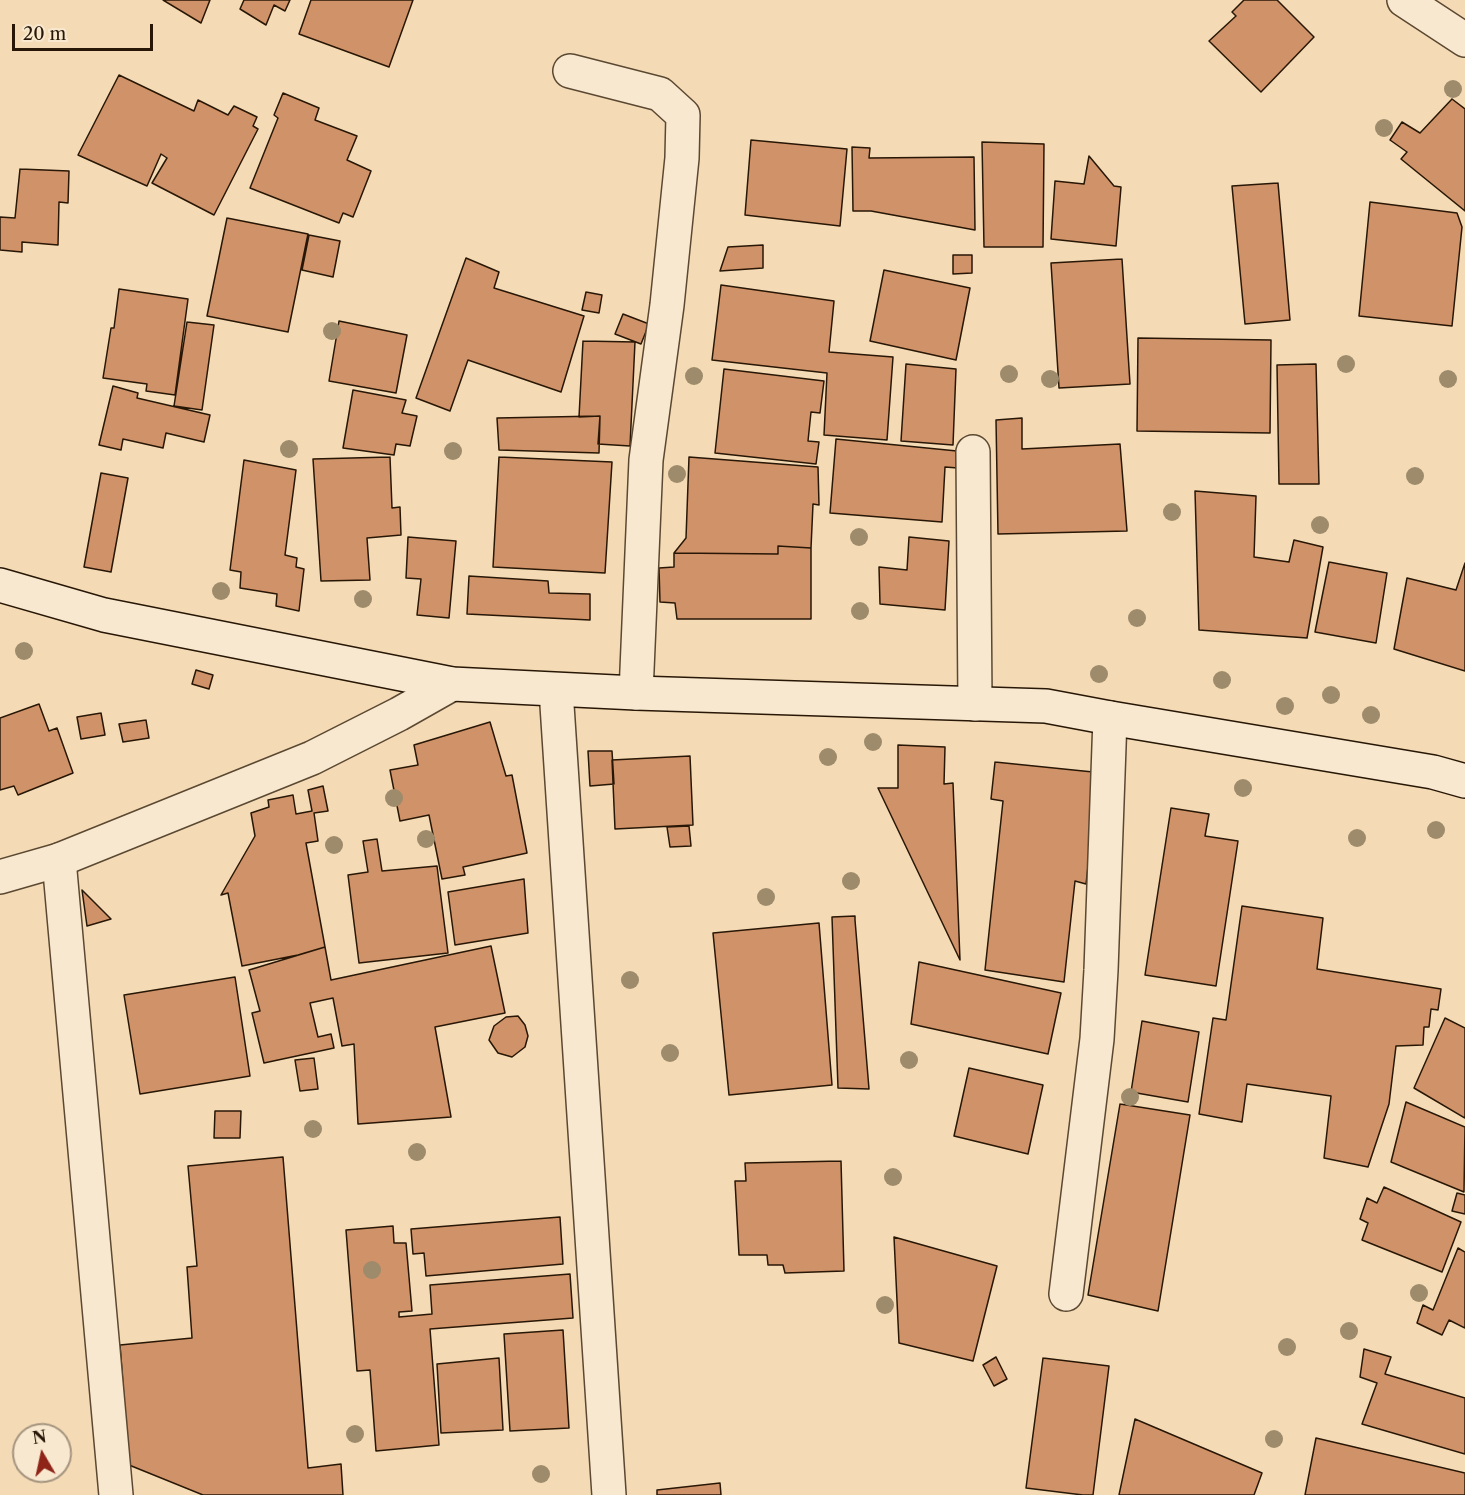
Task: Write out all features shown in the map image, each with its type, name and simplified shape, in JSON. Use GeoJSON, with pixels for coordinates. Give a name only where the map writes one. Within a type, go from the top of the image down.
{"type":"FeatureCollection","features":[{"type":"Feature","properties":{"kind":"street"},"geometry":{"type":"LineString","coordinates":[[1404,0],[1465,40]]}},
{"type":"Feature","properties":{"kind":"street"},"geometry":{"type":"LineString","coordinates":[[570,71],[660,94],[684,115],[682,158],[667,305],[646,460],[636,693]]}},
{"type":"Feature","properties":{"kind":"street"},"geometry":{"type":"LineString","coordinates":[[973,452],[975,704]]}},
{"type":"Feature","properties":{"kind":"street"},"geometry":{"type":"LineString","coordinates":[[0,585],[104,615],[452,684],[636,693],[1046,706],[1433,772],[1465,781]]}},
{"type":"Feature","properties":{"kind":"street"},"geometry":{"type":"LineString","coordinates":[[0,877],[59,860],[312,758],[452,684]]}},
{"type":"Feature","properties":{"kind":"street"},"geometry":{"type":"LineString","coordinates":[[556,690],[609,1495]]}},
{"type":"Feature","properties":{"kind":"street"},"geometry":{"type":"LineString","coordinates":[[1066,1294],[1097,1040],[1110,718]]}},
{"type":"Feature","properties":{"kind":"street"},"geometry":{"type":"LineString","coordinates":[[59,860],[116,1495]]}},
{"type":"Feature","properties":{"kind":"building"},"geometry":{"type":"Polygon","coordinates":[[[163,0],[210,0],[201,23],[163,0]]]}},
{"type":"Feature","properties":{"kind":"building"},"geometry":{"type":"Polygon","coordinates":[[[244,0],[290,0],[285,11],[274,5],[266,25],[240,9],[244,0]]]}},
{"type":"Feature","properties":{"kind":"building"},"geometry":{"type":"Polygon","coordinates":[[[311,0],[413,0],[389,67],[299,34],[311,0]]]}},
{"type":"Feature","properties":{"kind":"building"},"geometry":{"type":"Polygon","coordinates":[[[1244,0],[1277,0],[1314,37],[1261,92],[1209,41],[1236,16],[1232,12],[1244,0]]]}},
{"type":"Feature","properties":{"kind":"building"},"geometry":{"type":"Polygon","coordinates":[[[119,75],[194,111],[198,100],[228,115],[234,106],[257,117],[253,126],[258,129],[214,215],[152,183],[167,158],[161,154],[147,186],[78,155],[119,75]]]}},
{"type":"Feature","properties":{"kind":"building"},"geometry":{"type":"Polygon","coordinates":[[[283,93],[319,108],[315,120],[357,136],[347,160],[371,171],[353,217],[343,213],[339,223],[250,188],[278,118],[274,115],[283,93]]]}},
{"type":"Feature","properties":{"kind":"building"},"geometry":{"type":"Polygon","coordinates":[[[1452,99],[1465,109],[1465,211],[1401,159],[1407,152],[1390,140],[1402,122],[1420,133],[1452,99]]]}},
{"type":"Feature","properties":{"kind":"building"},"geometry":{"type":"Polygon","coordinates":[[[751,140],[847,149],[840,226],[745,215],[751,140]]]}},
{"type":"Feature","properties":{"kind":"building"},"geometry":{"type":"Polygon","coordinates":[[[982,142],[1044,144],[1043,247],[984,247],[982,142]]]}},
{"type":"Feature","properties":{"kind":"building"},"geometry":{"type":"Polygon","coordinates":[[[852,147],[870,148],[869,158],[974,157],[975,230],[871,211],[853,211],[852,147]]]}},
{"type":"Feature","properties":{"kind":"building"},"geometry":{"type":"Polygon","coordinates":[[[1089,156],[1114,186],[1121,187],[1116,246],[1051,239],[1055,181],[1084,184],[1089,156]]]}},
{"type":"Feature","properties":{"kind":"building"},"geometry":{"type":"Polygon","coordinates":[[[20,169],[69,171],[68,203],[59,202],[58,245],[22,242],[22,252],[0,250],[0,217],[15,218],[20,169]]]}},
{"type":"Feature","properties":{"kind":"building"},"geometry":{"type":"Polygon","coordinates":[[[1278,183],[1290,320],[1245,324],[1232,186],[1278,183]]]}},
{"type":"Feature","properties":{"kind":"building"},"geometry":{"type":"Polygon","coordinates":[[[1370,202],[1457,213],[1462,227],[1452,326],[1359,316],[1370,202]]]}},
{"type":"Feature","properties":{"kind":"building"},"geometry":{"type":"Polygon","coordinates":[[[227,218],[308,234],[288,332],[207,316],[227,218]]]}},
{"type":"Feature","properties":{"kind":"building"},"geometry":{"type":"Polygon","coordinates":[[[309,235],[340,241],[333,277],[302,270],[309,235]]]}},
{"type":"Feature","properties":{"kind":"building"},"geometry":{"type":"Polygon","coordinates":[[[763,245],[763,268],[720,271],[728,247],[763,245]]]}},
{"type":"Feature","properties":{"kind":"building"},"geometry":{"type":"Polygon","coordinates":[[[953,255],[972,255],[972,273],[953,274],[953,255]]]}},
{"type":"Feature","properties":{"kind":"building"},"geometry":{"type":"Polygon","coordinates":[[[466,258],[499,272],[494,288],[584,316],[561,392],[468,360],[450,411],[416,398],[466,258]]]}},
{"type":"Feature","properties":{"kind":"building"},"geometry":{"type":"Polygon","coordinates":[[[1122,259],[1130,384],[1059,388],[1051,263],[1122,259]]]}},
{"type":"Feature","properties":{"kind":"building"},"geometry":{"type":"Polygon","coordinates":[[[884,270],[970,288],[956,360],[870,341],[884,270]]]}},
{"type":"Feature","properties":{"kind":"building"},"geometry":{"type":"Polygon","coordinates":[[[721,285],[834,301],[829,352],[893,357],[887,440],[824,435],[827,373],[712,360],[721,285]]]}},
{"type":"Feature","properties":{"kind":"building"},"geometry":{"type":"Polygon","coordinates":[[[119,289],[188,299],[175,395],[146,391],[147,384],[103,378],[111,328],[114,328],[119,289]]]}},
{"type":"Feature","properties":{"kind":"building"},"geometry":{"type":"Polygon","coordinates":[[[586,292],[602,295],[599,313],[582,310],[586,292]]]}},
{"type":"Feature","properties":{"kind":"building"},"geometry":{"type":"Polygon","coordinates":[[[623,314],[649,324],[641,344],[615,334],[623,314]]]}},
{"type":"Feature","properties":{"kind":"building"},"geometry":{"type":"Polygon","coordinates":[[[339,321],[407,335],[396,393],[329,381],[339,321]]]}},
{"type":"Feature","properties":{"kind":"building"},"geometry":{"type":"Polygon","coordinates":[[[187,322],[214,325],[202,410],[174,406],[187,322]]]}},
{"type":"Feature","properties":{"kind":"building"},"geometry":{"type":"Polygon","coordinates":[[[1138,338],[1271,340],[1270,433],[1137,431],[1138,338]]]}},
{"type":"Feature","properties":{"kind":"building"},"geometry":{"type":"Polygon","coordinates":[[[583,341],[635,342],[630,446],[598,444],[600,416],[579,417],[583,341]]]}},
{"type":"Feature","properties":{"kind":"building"},"geometry":{"type":"Polygon","coordinates":[[[906,364],[956,369],[953,445],[901,441],[906,364]]]}},
{"type":"Feature","properties":{"kind":"building"},"geometry":{"type":"Polygon","coordinates":[[[1316,364],[1319,484],[1279,484],[1277,365],[1316,364]]]}},
{"type":"Feature","properties":{"kind":"building"},"geometry":{"type":"Polygon","coordinates":[[[724,369],[824,381],[820,413],[811,412],[808,441],[819,442],[816,464],[715,453],[724,369]]]}},
{"type":"Feature","properties":{"kind":"building"},"geometry":{"type":"Polygon","coordinates":[[[113,386],[138,393],[137,398],[210,415],[204,442],[166,433],[163,448],[123,439],[121,450],[99,445],[113,386]]]}},
{"type":"Feature","properties":{"kind":"building"},"geometry":{"type":"Polygon","coordinates":[[[353,390],[406,400],[402,413],[417,416],[410,446],[396,444],[394,455],[343,448],[353,390]]]}},
{"type":"Feature","properties":{"kind":"building"},"geometry":{"type":"Polygon","coordinates":[[[600,416],[599,453],[499,450],[497,418],[600,416]]]}},
{"type":"Feature","properties":{"kind":"building"},"geometry":{"type":"Polygon","coordinates":[[[1022,418],[1022,449],[1120,444],[1127,531],[998,534],[996,420],[1022,418]]]}},
{"type":"Feature","properties":{"kind":"building"},"geometry":{"type":"Polygon","coordinates":[[[836,439],[957,451],[958,468],[945,467],[942,522],[830,513],[836,439]]]}},
{"type":"Feature","properties":{"kind":"building"},"geometry":{"type":"Polygon","coordinates":[[[390,457],[392,508],[400,507],[401,535],[367,538],[370,580],[321,581],[313,459],[390,457]]]}},
{"type":"Feature","properties":{"kind":"building"},"geometry":{"type":"Polygon","coordinates":[[[499,457],[612,462],[605,573],[493,567],[499,457]]]}},
{"type":"Feature","properties":{"kind":"building"},"geometry":{"type":"Polygon","coordinates":[[[689,457],[818,467],[819,505],[813,504],[811,548],[778,546],[778,554],[674,553],[686,538],[689,457]]]}},
{"type":"Feature","properties":{"kind":"building"},"geometry":{"type":"Polygon","coordinates":[[[244,460],[296,470],[285,555],[297,558],[296,567],[304,569],[299,611],[276,606],[277,594],[240,588],[241,572],[230,570],[244,460]]]}},
{"type":"Feature","properties":{"kind":"building"},"geometry":{"type":"Polygon","coordinates":[[[101,473],[128,478],[111,572],[84,567],[101,473]]]}},
{"type":"Feature","properties":{"kind":"building"},"geometry":{"type":"Polygon","coordinates":[[[1195,491],[1256,496],[1254,557],[1289,562],[1294,540],[1323,547],[1307,638],[1199,630],[1195,491]]]}},
{"type":"Feature","properties":{"kind":"building"},"geometry":{"type":"Polygon","coordinates":[[[408,537],[456,541],[449,618],[417,615],[421,579],[406,578],[408,537]]]}},
{"type":"Feature","properties":{"kind":"building"},"geometry":{"type":"Polygon","coordinates":[[[909,537],[949,541],[945,610],[880,604],[879,567],[907,570],[909,537]]]}},
{"type":"Feature","properties":{"kind":"building"},"geometry":{"type":"Polygon","coordinates":[[[778,546],[811,548],[811,619],[677,619],[675,603],[660,602],[659,568],[674,567],[674,553],[778,554],[778,546]]]}},
{"type":"Feature","properties":{"kind":"building"},"geometry":{"type":"Polygon","coordinates":[[[1329,562],[1387,573],[1376,643],[1315,632],[1329,562]]]}},
{"type":"Feature","properties":{"kind":"building"},"geometry":{"type":"Polygon","coordinates":[[[1465,563],[1465,671],[1394,649],[1407,578],[1456,590],[1465,563]]]}},
{"type":"Feature","properties":{"kind":"building"},"geometry":{"type":"Polygon","coordinates":[[[469,576],[548,581],[549,593],[590,594],[590,620],[467,614],[469,576]]]}},
{"type":"Feature","properties":{"kind":"building"},"geometry":{"type":"Polygon","coordinates":[[[196,670],[213,675],[209,689],[192,684],[196,670]]]}},
{"type":"Feature","properties":{"kind":"building"},"geometry":{"type":"Polygon","coordinates":[[[39,704],[49,731],[57,728],[73,773],[18,795],[14,786],[0,790],[0,718],[39,704]]]}},
{"type":"Feature","properties":{"kind":"building"},"geometry":{"type":"Polygon","coordinates":[[[101,713],[105,735],[81,739],[77,717],[101,713]]]}},
{"type":"Feature","properties":{"kind":"building"},"geometry":{"type":"Polygon","coordinates":[[[146,720],[149,738],[123,742],[119,724],[146,720]]]}},
{"type":"Feature","properties":{"kind":"building"},"geometry":{"type":"Polygon","coordinates":[[[490,722],[506,776],[512,775],[527,853],[463,867],[465,875],[442,879],[429,815],[400,821],[390,770],[418,765],[414,745],[490,722]]]}},
{"type":"Feature","properties":{"kind":"building"},"geometry":{"type":"Polygon","coordinates":[[[898,745],[945,747],[944,784],[953,783],[960,960],[878,788],[898,788],[898,745]]]}},
{"type":"Feature","properties":{"kind":"building"},"geometry":{"type":"Polygon","coordinates":[[[588,751],[612,751],[614,784],[590,786],[588,751]]]}},
{"type":"Feature","properties":{"kind":"building"},"geometry":{"type":"Polygon","coordinates":[[[690,756],[693,825],[615,829],[612,760],[690,756]]]}},
{"type":"Feature","properties":{"kind":"building"},"geometry":{"type":"Polygon","coordinates":[[[995,762],[1093,772],[1090,805],[1095,806],[1086,884],[1075,881],[1064,982],[985,970],[1003,801],[991,799],[995,762]]]}},
{"type":"Feature","properties":{"kind":"building"},"geometry":{"type":"Polygon","coordinates":[[[323,786],[328,811],[314,813],[318,841],[306,843],[325,947],[242,966],[228,893],[221,895],[255,836],[251,813],[269,807],[268,800],[293,795],[296,814],[312,811],[308,790],[323,786]]]}},
{"type":"Feature","properties":{"kind":"building"},"geometry":{"type":"Polygon","coordinates":[[[1171,808],[1209,814],[1205,836],[1238,841],[1216,986],[1145,975],[1171,808]]]}},
{"type":"Feature","properties":{"kind":"building"},"geometry":{"type":"Polygon","coordinates":[[[689,826],[691,846],[670,847],[667,827],[689,826]]]}},
{"type":"Feature","properties":{"kind":"building"},"geometry":{"type":"Polygon","coordinates":[[[377,839],[382,871],[437,866],[448,953],[359,963],[348,875],[368,872],[363,841],[377,839]]]}},
{"type":"Feature","properties":{"kind":"building"},"geometry":{"type":"Polygon","coordinates":[[[524,879],[528,933],[455,945],[448,892],[524,879]]]}},
{"type":"Feature","properties":{"kind":"building"},"geometry":{"type":"Polygon","coordinates":[[[82,890],[111,919],[87,926],[82,890]]]}},
{"type":"Feature","properties":{"kind":"building"},"geometry":{"type":"Polygon","coordinates":[[[1242,906],[1323,918],[1317,969],[1441,989],[1438,1010],[1431,1009],[1429,1027],[1424,1027],[1423,1045],[1396,1046],[1389,1104],[1368,1167],[1324,1158],[1331,1096],[1247,1084],[1242,1122],[1199,1114],[1213,1018],[1226,1020],[1242,906]]]}},
{"type":"Feature","properties":{"kind":"building"},"geometry":{"type":"Polygon","coordinates":[[[855,916],[869,1089],[838,1088],[832,917],[855,916]]]}},
{"type":"Feature","properties":{"kind":"building"},"geometry":{"type":"Polygon","coordinates":[[[819,923],[832,1085],[729,1095],[713,933],[819,923]]]}},
{"type":"Feature","properties":{"kind":"building"},"geometry":{"type":"Polygon","coordinates":[[[491,946],[505,1013],[435,1027],[451,1117],[358,1124],[354,1044],[342,1046],[333,998],[310,1003],[318,1037],[331,1034],[334,1048],[264,1063],[252,1013],[260,1011],[249,970],[325,947],[331,980],[491,946]]]}},
{"type":"Feature","properties":{"kind":"building"},"geometry":{"type":"Polygon","coordinates":[[[919,962],[1061,993],[1048,1054],[911,1024],[919,962]]]}},
{"type":"Feature","properties":{"kind":"building"},"geometry":{"type":"Polygon","coordinates":[[[235,977],[250,1076],[140,1094],[124,995],[235,977]]]}},
{"type":"Feature","properties":{"kind":"building"},"geometry":{"type":"Polygon","coordinates":[[[518,1016],[525,1025],[528,1036],[525,1047],[512,1057],[498,1053],[489,1040],[494,1026],[506,1017],[518,1016]]]}},
{"type":"Feature","properties":{"kind":"building"},"geometry":{"type":"Polygon","coordinates":[[[1445,1018],[1465,1028],[1465,1118],[1414,1088],[1445,1018]]]}},
{"type":"Feature","properties":{"kind":"building"},"geometry":{"type":"Polygon","coordinates":[[[1142,1021],[1199,1032],[1188,1102],[1131,1092],[1142,1021]]]}},
{"type":"Feature","properties":{"kind":"building"},"geometry":{"type":"Polygon","coordinates":[[[314,1058],[318,1089],[300,1091],[295,1060],[314,1058]]]}},
{"type":"Feature","properties":{"kind":"building"},"geometry":{"type":"Polygon","coordinates":[[[969,1068],[1043,1085],[1028,1154],[954,1136],[969,1068]]]}},
{"type":"Feature","properties":{"kind":"building"},"geometry":{"type":"Polygon","coordinates":[[[1406,1102],[1465,1127],[1464,1192],[1391,1162],[1406,1102]]]}},
{"type":"Feature","properties":{"kind":"building"},"geometry":{"type":"Polygon","coordinates":[[[1120,1104],[1190,1115],[1158,1311],[1088,1295],[1120,1104]]]}},
{"type":"Feature","properties":{"kind":"building"},"geometry":{"type":"Polygon","coordinates":[[[215,1111],[241,1111],[240,1138],[214,1138],[215,1111]]]}},
{"type":"Feature","properties":{"kind":"building"},"geometry":{"type":"Polygon","coordinates":[[[283,1157],[308,1468],[341,1464],[343,1495],[203,1495],[129,1465],[120,1345],[192,1338],[187,1267],[197,1266],[188,1166],[283,1157]]]}},
{"type":"Feature","properties":{"kind":"building"},"geometry":{"type":"Polygon","coordinates":[[[841,1161],[844,1271],[785,1273],[783,1265],[768,1265],[767,1255],[739,1255],[735,1181],[746,1181],[745,1163],[841,1161]]]}},
{"type":"Feature","properties":{"kind":"building"},"geometry":{"type":"Polygon","coordinates":[[[1384,1187],[1461,1222],[1442,1272],[1362,1240],[1368,1223],[1360,1219],[1367,1198],[1377,1203],[1384,1187]]]}},
{"type":"Feature","properties":{"kind":"building"},"geometry":{"type":"Polygon","coordinates":[[[1457,1193],[1465,1195],[1465,1214],[1452,1211],[1457,1193]]]}},
{"type":"Feature","properties":{"kind":"building"},"geometry":{"type":"Polygon","coordinates":[[[560,1217],[563,1264],[426,1276],[424,1253],[413,1254],[411,1229],[560,1217]]]}},
{"type":"Feature","properties":{"kind":"building"},"geometry":{"type":"Polygon","coordinates":[[[393,1226],[394,1243],[406,1243],[412,1311],[399,1312],[399,1317],[432,1314],[430,1285],[570,1274],[573,1318],[430,1329],[439,1445],[376,1451],[370,1370],[357,1371],[346,1230],[393,1226]]]}},
{"type":"Feature","properties":{"kind":"building"},"geometry":{"type":"Polygon","coordinates":[[[894,1237],[997,1266],[973,1361],[899,1343],[894,1237]]]}},
{"type":"Feature","properties":{"kind":"building"},"geometry":{"type":"Polygon","coordinates":[[[1458,1248],[1465,1252],[1465,1328],[1449,1320],[1442,1335],[1417,1323],[1423,1305],[1433,1310],[1458,1248]]]}},
{"type":"Feature","properties":{"kind":"building"},"geometry":{"type":"Polygon","coordinates":[[[563,1330],[569,1428],[510,1431],[504,1334],[563,1330]]]}},
{"type":"Feature","properties":{"kind":"building"},"geometry":{"type":"Polygon","coordinates":[[[1364,1349],[1391,1357],[1385,1374],[1465,1398],[1465,1454],[1362,1424],[1377,1383],[1360,1377],[1364,1349]]]}},
{"type":"Feature","properties":{"kind":"building"},"geometry":{"type":"Polygon","coordinates":[[[996,1357],[1007,1379],[994,1386],[983,1365],[996,1357]]]}},
{"type":"Feature","properties":{"kind":"building"},"geometry":{"type":"Polygon","coordinates":[[[499,1358],[503,1430],[441,1433],[437,1364],[499,1358]]]}},
{"type":"Feature","properties":{"kind":"building"},"geometry":{"type":"Polygon","coordinates":[[[1043,1358],[1109,1366],[1093,1495],[1026,1488],[1043,1358]]]}},
{"type":"Feature","properties":{"kind":"building"},"geometry":{"type":"Polygon","coordinates":[[[1135,1419],[1262,1473],[1254,1495],[1119,1495],[1135,1419]]]}},
{"type":"Feature","properties":{"kind":"building"},"geometry":{"type":"Polygon","coordinates":[[[1316,1438],[1465,1473],[1465,1495],[1305,1495],[1316,1438]]]}},
{"type":"Feature","properties":{"kind":"building"},"geometry":{"type":"Polygon","coordinates":[[[720,1483],[721,1495],[657,1495],[657,1490],[720,1483]]]}}]}
